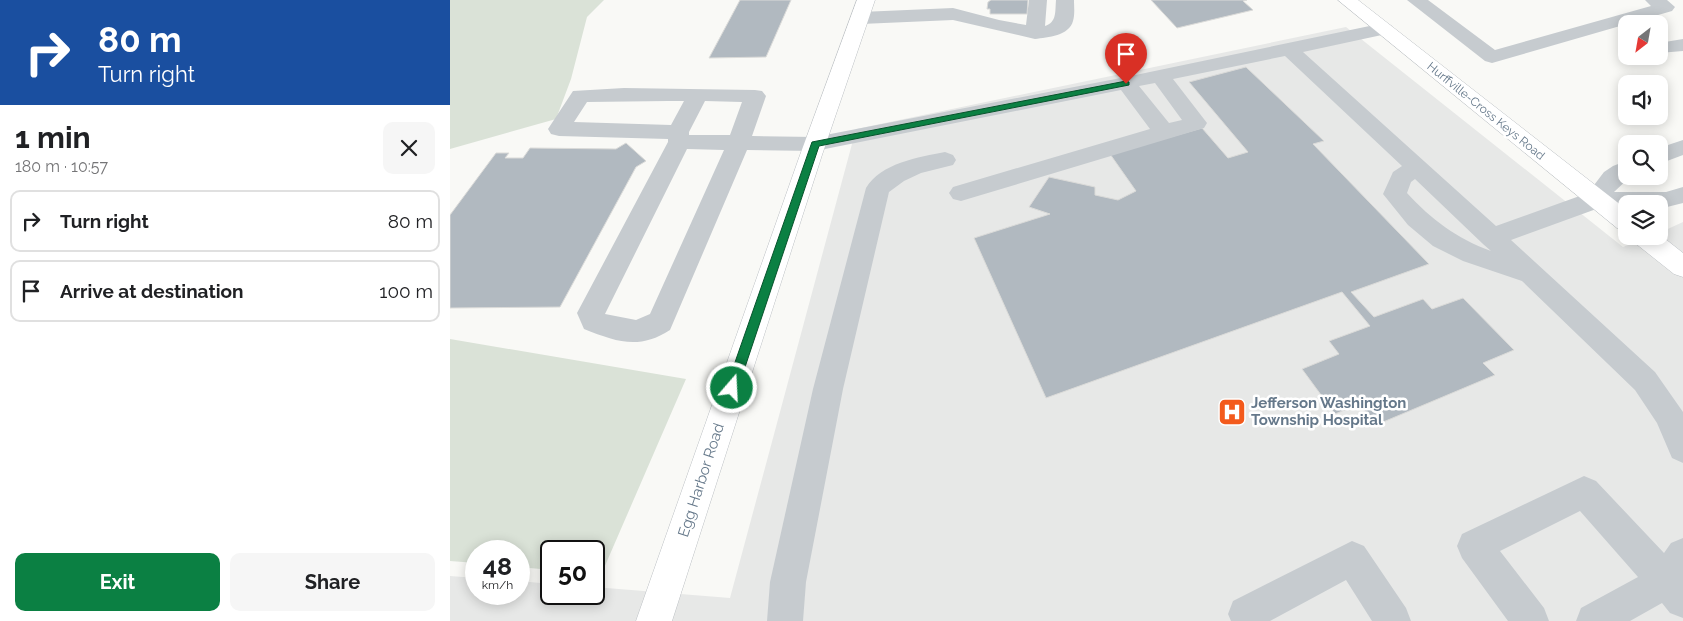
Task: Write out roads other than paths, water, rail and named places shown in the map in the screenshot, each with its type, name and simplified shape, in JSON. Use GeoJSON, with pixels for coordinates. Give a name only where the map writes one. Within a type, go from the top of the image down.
{"type":"FeatureCollection","features":[{"type":"Feature","properties":{"kind":"main road","name":"Hurffville-Cross Keys Road"},"geometry":{"type":"LineString","coordinates":[[1347,0],[1618,216]]}},
{"type":"Feature","properties":{"kind":"main road","name":"Egg Harbor Road"},"geometry":{"type":"LineString","coordinates":[[654,621],[815,144],[863,9]]}},
{"type":"Feature","properties":{"kind":"main road"},"geometry":{"type":"LineString","coordinates":[[1655,245],[1683,267]]}},
{"type":"Feature","properties":{"kind":"street"},"geometry":{"type":"LineString","coordinates":[[1036,33],[1038,0]]}},
{"type":"Feature","properties":{"kind":"street"},"geometry":{"type":"LineString","coordinates":[[863,9],[954,7],[1036,33],[1050,32],[1064,22],[1065,0]]}},
{"type":"Feature","properties":{"kind":"street"},"geometry":{"type":"LineString","coordinates":[[1416,0],[1492,57],[1666,7],[1654,0]]}},
{"type":"Feature","properties":{"kind":"street"},"geometry":{"type":"LineString","coordinates":[[698,95],[678,137],[590,313],[594,321],[604,326],[636,332],[647,330],[660,322],[739,142],[755,96],[698,95],[580,96],[559,129],[678,137],[739,142],[815,144],[1126,84],[1384,29]]}},
{"type":"Feature","properties":{"kind":"street"},"geometry":{"type":"LineString","coordinates":[[1668,47],[1683,45]]}},
{"type":"Feature","properties":{"kind":"street"},"geometry":{"type":"LineString","coordinates":[[1290,50],[1645,381],[1669,415],[1683,448]]}},
{"type":"Feature","properties":{"kind":"street"},"geometry":{"type":"LineString","coordinates":[[928,123],[964,199],[1196,123],[1160,76]]}},
{"type":"Feature","properties":{"kind":"street"},"geometry":{"type":"LineString","coordinates":[[1126,84],[1164,132]]}},
{"type":"Feature","properties":{"kind":"street"},"geometry":{"type":"LineString","coordinates":[[1668,153],[1683,147]]}},
{"type":"Feature","properties":{"kind":"street"},"geometry":{"type":"LineString","coordinates":[[785,621],[788,582],[826,398],[878,188],[896,175],[915,166],[945,160]]}},
{"type":"Feature","properties":{"kind":"street"},"geometry":{"type":"LineString","coordinates":[[1417,167],[1401,178],[1395,194],[1414,217],[1442,239],[1485,259],[1532,275]]}},
{"type":"Feature","properties":{"kind":"street"},"geometry":{"type":"LineString","coordinates":[[1597,200],[1605,185],[1618,173]]}},
{"type":"Feature","properties":{"kind":"street"},"geometry":{"type":"LineString","coordinates":[[1492,237],[1597,200],[1666,200],[1683,195]]}},
{"type":"Feature","properties":{"kind":"street"},"geometry":{"type":"LineString","coordinates":[[1531,621],[1474,546],[1584,492],[1677,579],[1602,619]]}},
{"type":"Feature","properties":{"kind":"street"},"geometry":{"type":"LineString","coordinates":[[1250,621],[1246,614],[1352,558],[1393,621]]}},
{"type":"Feature","properties":{"kind":"place","name":"Jefferson Washington Township Hospital"},"geometry":{"type":"Point","coordinates":[1232,412]}}]}
